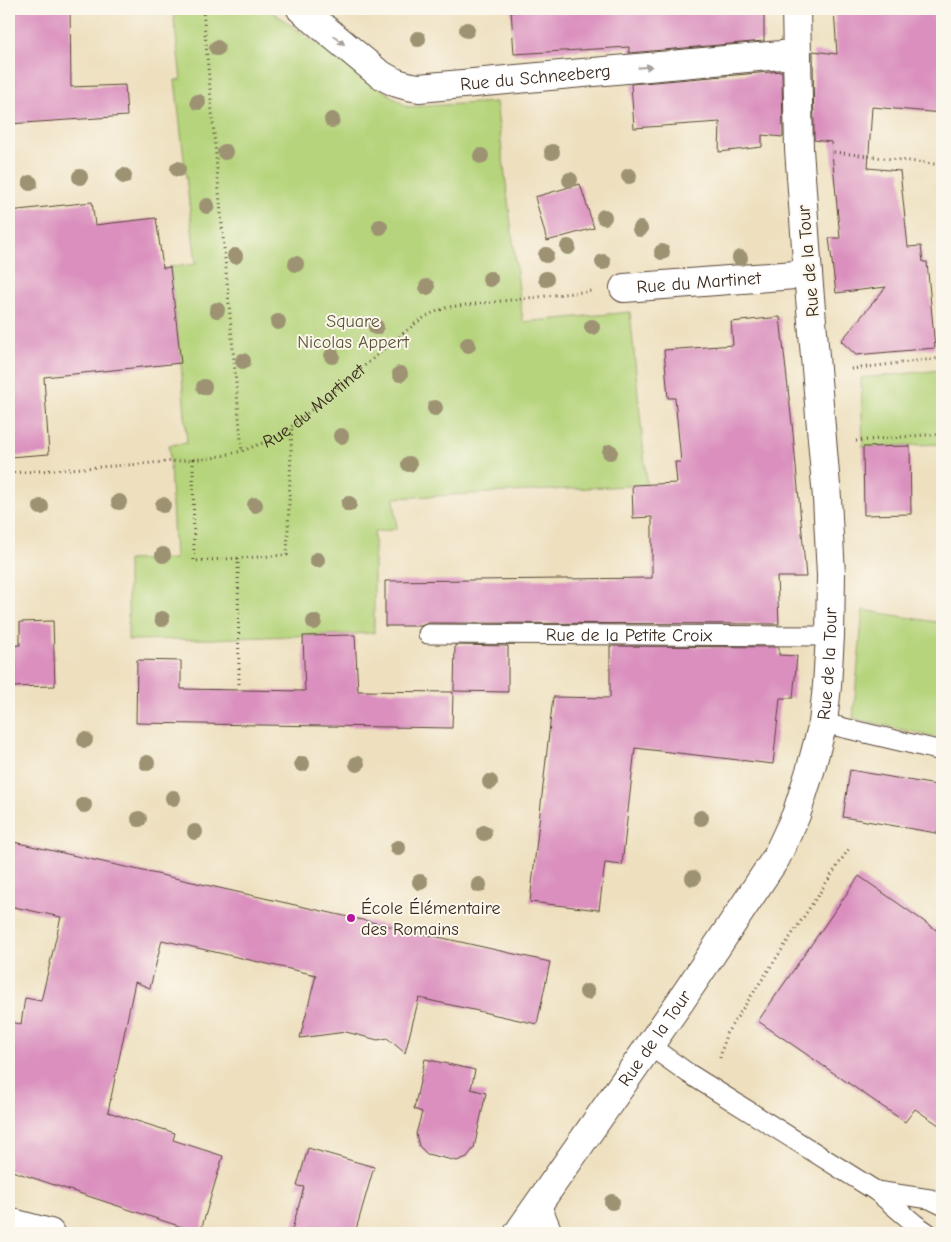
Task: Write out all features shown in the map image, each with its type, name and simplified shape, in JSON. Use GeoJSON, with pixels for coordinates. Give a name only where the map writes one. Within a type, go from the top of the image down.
{"type":"FeatureCollection","features":[{"type":"Feature","properties":{"kind":"street","name":"Rue du Schneeberg"},"geometry":{"type":"LineString","coordinates":[[301,9],[391,81],[403,86],[419,88],[796,54]]}},
{"type":"Feature","properties":{"kind":"street","name":"Rue de la Tour"},"geometry":{"type":"LineString","coordinates":[[518,1233],[686,994],[776,858],[796,815],[823,723],[830,636],[831,575],[828,498],[799,148],[796,9]]}},
{"type":"Feature","properties":{"kind":"street","name":"Rue du Martinet"},"geometry":{"type":"LineString","coordinates":[[624,288],[808,274]]}},
{"type":"Feature","properties":{"kind":"street"},"geometry":{"type":"LineString","coordinates":[[9,1222],[50,1233]]}},
{"type":"Feature","properties":{"kind":"lane","name":"Rue de la Petite Croix"},"geometry":{"type":"LineString","coordinates":[[428,634],[830,636]]}},
{"type":"Feature","properties":{"kind":"lane"},"geometry":{"type":"LineString","coordinates":[[823,723],[942,751]]}},
{"type":"Feature","properties":{"kind":"lane"},"geometry":{"type":"LineString","coordinates":[[650,1046],[688,1073],[876,1190],[928,1233]]}},
{"type":"Feature","properties":{"kind":"lane"},"geometry":{"type":"LineString","coordinates":[[876,1190],[930,1199],[942,1205]]}},
{"type":"Feature","properties":{"kind":"lane"},"geometry":{"type":"LineString","coordinates":[[540,1202],[552,1233]]}},
{"type":"Feature","properties":{"kind":"path"},"geometry":{"type":"LineString","coordinates":[[204,9],[242,451]]}},
{"type":"Feature","properties":{"kind":"path"},"geometry":{"type":"LineString","coordinates":[[799,148],[942,165]]}},
{"type":"Feature","properties":{"kind":"path","name":"Rue du Martinet"},"geometry":{"type":"LineString","coordinates":[[9,473],[212,458],[242,451],[273,439],[292,426],[417,322],[430,314],[448,307],[624,288]]}},
{"type":"Feature","properties":{"kind":"path"},"geometry":{"type":"LineString","coordinates":[[817,373],[942,358]]}},
{"type":"Feature","properties":{"kind":"path"},"geometry":{"type":"LineString","coordinates":[[193,459],[194,560],[287,554],[292,426]]}},
{"type":"Feature","properties":{"kind":"path"},"geometry":{"type":"LineString","coordinates":[[823,444],[925,434],[942,435]]}},
{"type":"Feature","properties":{"kind":"path"},"geometry":{"type":"LineString","coordinates":[[238,558],[239,687]]}},
{"type":"Feature","properties":{"kind":"path"},"geometry":{"type":"LineString","coordinates":[[717,1091],[721,1055],[726,1034],[850,847]]}},
{"type":"Feature","properties":{"kind":"green space","name":"Square Nicolas Appert"},"geometry":{"type":"Polygon","coordinates":[[[173,9],[268,9],[407,107],[496,102],[523,322],[630,312],[647,485],[394,498],[397,529],[374,532],[374,633],[128,640],[128,560],[175,559],[169,445],[187,443],[181,363],[170,267],[196,264],[175,80],[181,80],[173,9]]]}},
{"type":"Feature","properties":{"kind":"green space"},"geometry":{"type":"Polygon","coordinates":[[[942,370],[942,444],[863,447],[861,378],[942,370]]]}},
{"type":"Feature","properties":{"kind":"green space"},"geometry":{"type":"Polygon","coordinates":[[[863,610],[942,623],[942,739],[853,718],[863,610]]]}},
{"type":"Feature","properties":{"kind":"building"},"geometry":{"type":"Polygon","coordinates":[[[9,9],[70,9],[71,87],[125,85],[127,116],[9,124],[9,9]]]}},
{"type":"Feature","properties":{"kind":"building"},"geometry":{"type":"Polygon","coordinates":[[[764,9],[764,41],[629,53],[629,47],[514,54],[511,10],[764,9]]]}},
{"type":"Feature","properties":{"kind":"building"},"geometry":{"type":"Polygon","coordinates":[[[834,9],[942,9],[942,113],[872,107],[868,168],[900,171],[908,247],[921,246],[923,262],[927,262],[935,348],[856,355],[841,341],[886,287],[836,293],[829,238],[840,238],[831,142],[814,140],[813,51],[837,54],[834,9]]]}},
{"type":"Feature","properties":{"kind":"building"},"geometry":{"type":"Polygon","coordinates":[[[782,71],[783,137],[762,135],[762,147],[719,152],[720,122],[634,128],[631,84],[782,71]]]}},
{"type":"Feature","properties":{"kind":"building"},"geometry":{"type":"Polygon","coordinates":[[[580,184],[594,228],[547,241],[535,197],[580,184]]]}},
{"type":"Feature","properties":{"kind":"building"},"geometry":{"type":"Polygon","coordinates":[[[92,202],[95,225],[156,218],[163,268],[170,267],[181,363],[44,377],[49,454],[9,457],[9,211],[92,202]]]}},
{"type":"Feature","properties":{"kind":"building"},"geometry":{"type":"Polygon","coordinates":[[[780,317],[806,577],[777,577],[779,624],[428,623],[421,626],[385,626],[385,581],[652,578],[652,517],[633,518],[632,485],[677,483],[675,462],[681,462],[675,398],[668,398],[664,350],[733,345],[731,322],[780,317]]]}},
{"type":"Feature","properties":{"kind":"building"},"geometry":{"type":"Polygon","coordinates":[[[910,446],[911,514],[864,515],[863,447],[910,446]]]}},
{"type":"Feature","properties":{"kind":"building"},"geometry":{"type":"Polygon","coordinates":[[[53,621],[55,686],[9,687],[9,646],[20,645],[20,622],[53,621]]]}},
{"type":"Feature","properties":{"kind":"building"},"geometry":{"type":"Polygon","coordinates":[[[355,635],[358,691],[453,692],[452,728],[136,723],[137,660],[181,661],[181,689],[305,691],[303,636],[355,635]]]}},
{"type":"Feature","properties":{"kind":"building"},"geometry":{"type":"Polygon","coordinates":[[[455,645],[508,646],[508,692],[454,691],[455,645]]]}},
{"type":"Feature","properties":{"kind":"building"},"geometry":{"type":"Polygon","coordinates":[[[610,646],[779,647],[779,655],[797,656],[793,698],[780,698],[773,764],[635,748],[622,865],[605,863],[599,910],[530,902],[553,697],[610,698],[610,646]]]}},
{"type":"Feature","properties":{"kind":"building"},"geometry":{"type":"Polygon","coordinates":[[[850,770],[942,786],[942,834],[843,817],[850,770]]]}},
{"type":"Feature","properties":{"kind":"building"},"geometry":{"type":"Polygon","coordinates":[[[9,841],[550,962],[537,1024],[419,998],[405,1053],[387,1038],[378,1040],[346,1032],[300,1038],[316,975],[162,940],[150,988],[135,982],[108,1112],[175,1133],[173,1140],[223,1156],[200,1233],[9,1170],[9,1022],[21,1024],[25,998],[41,1001],[61,917],[9,906],[9,841]]]}},
{"type":"Feature","properties":{"kind":"building"},"geometry":{"type":"Polygon","coordinates":[[[859,876],[942,934],[942,1127],[915,1109],[905,1122],[758,1021],[859,876]]]}},
{"type":"Feature","properties":{"kind":"building"},"geometry":{"type":"Polygon","coordinates":[[[425,1059],[475,1070],[471,1089],[486,1093],[474,1148],[467,1157],[457,1161],[427,1154],[419,1146],[416,1134],[422,1112],[414,1109],[425,1059]]]}},
{"type":"Feature","properties":{"kind":"building"},"geometry":{"type":"Polygon","coordinates":[[[308,1148],[374,1167],[355,1233],[291,1233],[304,1187],[297,1186],[308,1148]]]}},
{"type":"Feature","properties":{"kind":"place","name":"École Élémentaire des Romains"},"geometry":{"type":"Point","coordinates":[351,918]}}]}
